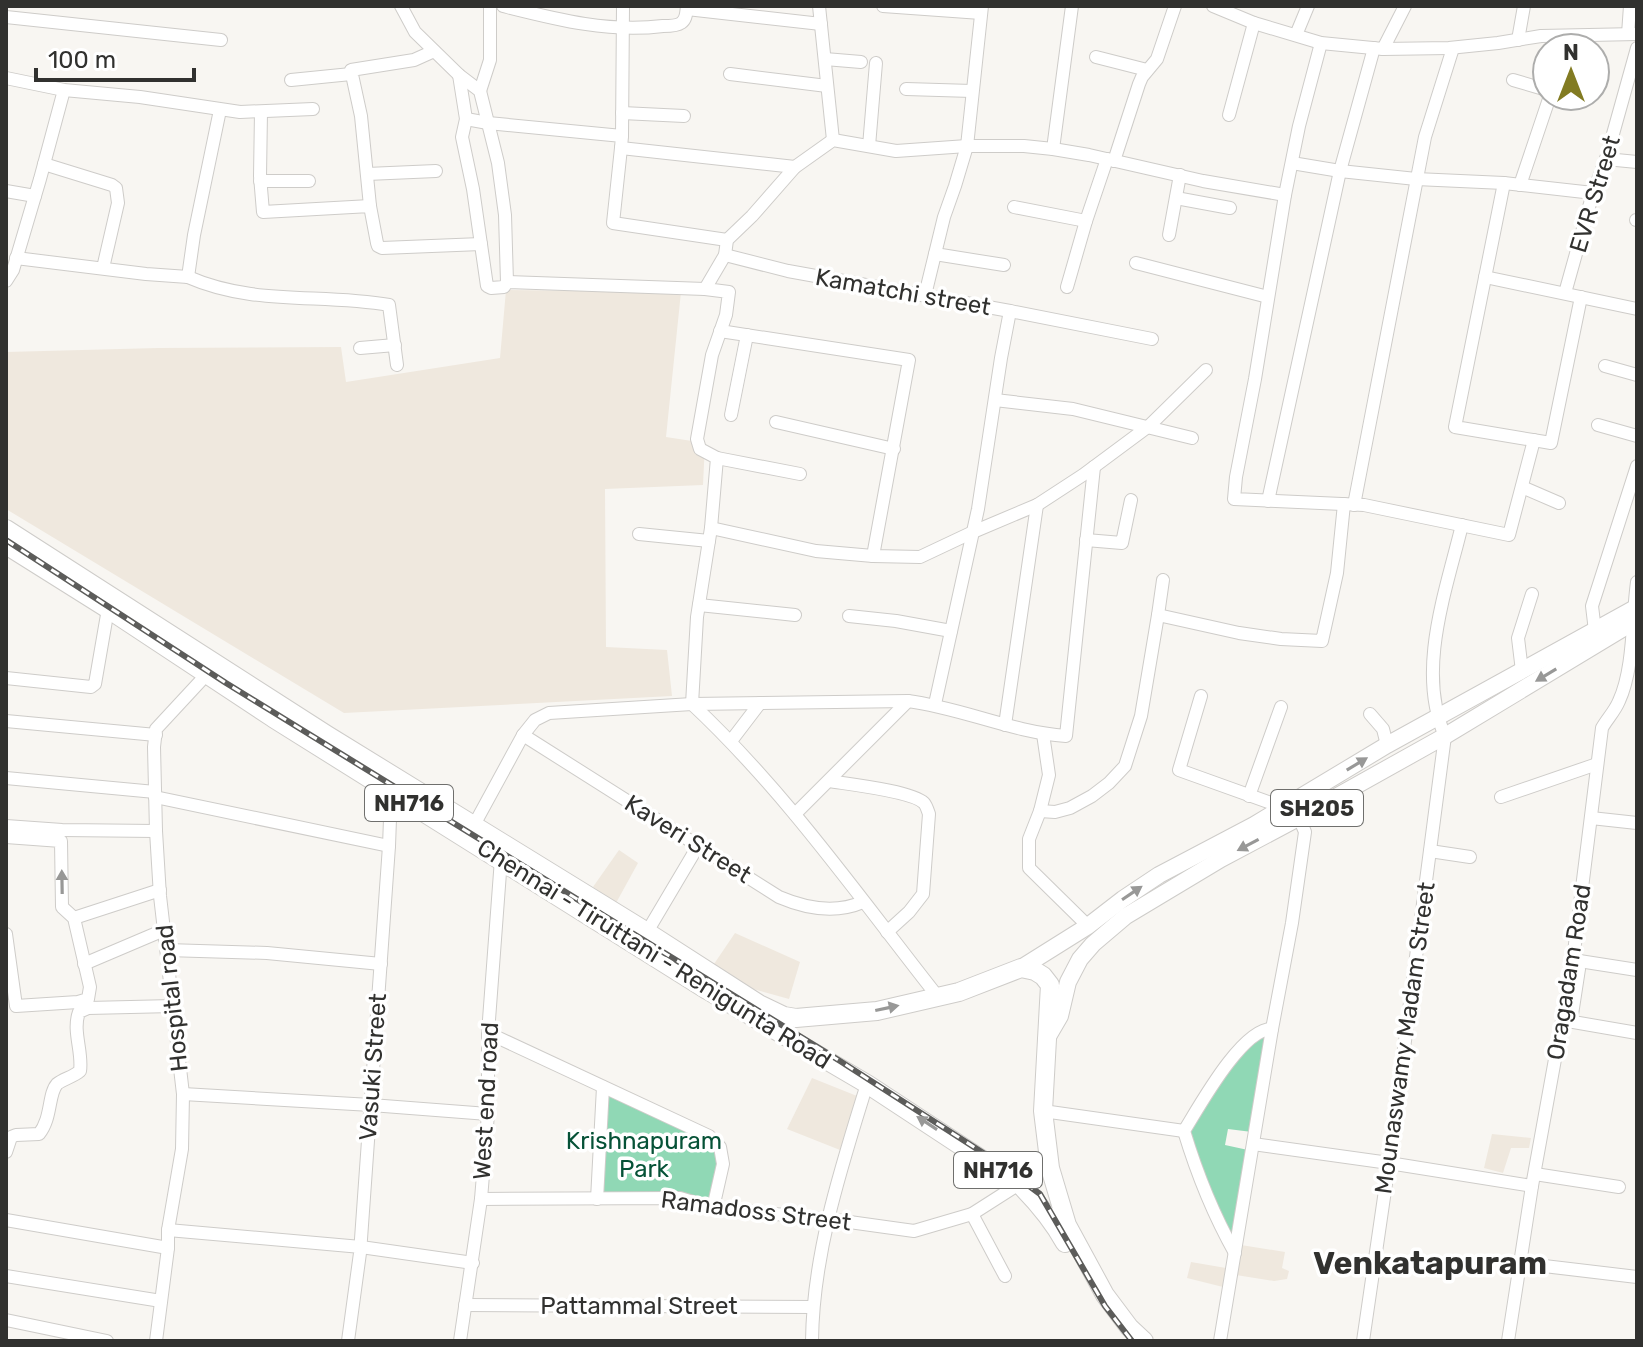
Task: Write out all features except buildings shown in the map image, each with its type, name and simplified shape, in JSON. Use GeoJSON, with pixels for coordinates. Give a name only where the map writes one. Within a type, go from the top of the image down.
{"type":"FeatureCollection","features":[{"type":"Feature","properties":{"kind":"highway","name":"Chennai - Tiruttani - Renigunta Road"},"geometry":{"type":"LineString","coordinates":[[6,529],[327,735],[395,785],[505,853],[707,990],[867,1084],[1019,1184],[1057,1228],[1095,1298],[1126,1341]]}},
{"type":"Feature","properties":{"kind":"highway","name":"Chennai - Tiruttani - Renigunta Road"},"geometry":{"type":"LineString","coordinates":[[6,545],[273,718],[474,825],[505,853],[647,932],[759,1004],[784,1016],[810,1017]]}},
{"type":"Feature","properties":{"kind":"highway","name":"NH716"},"geometry":{"type":"LineString","coordinates":[[810,1017],[877,1011],[938,997],[1021,968],[1043,976],[1050,985],[1043,1111],[1048,1161],[1067,1225],[1105,1295],[1144,1341]]}},
{"type":"Feature","properties":{"kind":"highway"},"geometry":{"type":"LineString","coordinates":[[810,1017],[803,1022],[803,1030],[816,1053]]}},
{"type":"Feature","properties":{"kind":"highway"},"geometry":{"type":"LineString","coordinates":[[1019,1184],[1048,1161]]}},
{"type":"Feature","properties":{"kind":"main road","name":"SH205"},"geometry":{"type":"LineString","coordinates":[[1021,968],[1088,926],[1159,875],[1254,825],[1387,745],[1595,631],[1636,614]]}},
{"type":"Feature","properties":{"kind":"main road","name":"SH205"},"geometry":{"type":"LineString","coordinates":[[1046,1040],[1060,1016],[1068,982],[1080,959],[1126,916],[1221,859],[1445,736],[1636,614]]}},
{"type":"Feature","properties":{"kind":"street"},"geometry":{"type":"LineString","coordinates":[[401,6],[415,32],[480,91]]}},
{"type":"Feature","properties":{"kind":"street"},"geometry":{"type":"LineString","coordinates":[[459,75],[466,119],[462,137],[487,286],[504,287],[507,282],[505,215],[498,163],[480,91],[490,60],[490,6]]}},
{"type":"Feature","properties":{"kind":"street"},"geometry":{"type":"LineString","coordinates":[[503,6],[569,23],[622,28],[680,24],[685,19],[687,8],[821,24]]}},
{"type":"Feature","properties":{"kind":"street"},"geometry":{"type":"LineString","coordinates":[[623,6],[621,142],[613,223],[727,240]]}},
{"type":"Feature","properties":{"kind":"street"},"geometry":{"type":"LineString","coordinates":[[819,6],[833,140]]}},
{"type":"Feature","properties":{"kind":"street"},"geometry":{"type":"LineString","coordinates":[[883,6],[981,10],[967,146],[944,217],[925,295]]}},
{"type":"Feature","properties":{"kind":"street"},"geometry":{"type":"LineString","coordinates":[[1053,149],[1072,6]]}},
{"type":"Feature","properties":{"kind":"street"},"geometry":{"type":"LineString","coordinates":[[1067,287],[1086,221],[1139,84],[1157,59],[1175,6]]}},
{"type":"Feature","properties":{"kind":"street"},"geometry":{"type":"LineString","coordinates":[[1213,6],[1254,23],[1321,43],[1379,49],[1453,48],[1531,38]]}},
{"type":"Feature","properties":{"kind":"street"},"geometry":{"type":"LineString","coordinates":[[1296,35],[1308,6]]}},
{"type":"Feature","properties":{"kind":"street"},"geometry":{"type":"LineString","coordinates":[[1268,501],[1340,171],[1379,49],[1405,6]]}},
{"type":"Feature","properties":{"kind":"street"},"geometry":{"type":"LineString","coordinates":[[1518,40],[1524,6]]}},
{"type":"Feature","properties":{"kind":"street"},"geometry":{"type":"LineString","coordinates":[[1611,34],[1633,34],[1630,6]]}},
{"type":"Feature","properties":{"kind":"street"},"geometry":{"type":"LineString","coordinates":[[6,17],[221,40]]}},
{"type":"Feature","properties":{"kind":"street"},"geometry":{"type":"LineString","coordinates":[[1229,115],[1254,23]]}},
{"type":"Feature","properties":{"kind":"street"},"geometry":{"type":"LineString","coordinates":[[1321,43],[1285,195],[1234,499],[1349,505],[1509,535],[1534,440]]}},
{"type":"Feature","properties":{"kind":"street"},"geometry":{"type":"LineString","coordinates":[[1158,615],[1239,633],[1322,641],[1425,137],[1453,48]]}},
{"type":"Feature","properties":{"kind":"street","name":"EVR Street"},"geometry":{"type":"LineString","coordinates":[[1565,293],[1593,193],[1632,84],[1637,48]]}},
{"type":"Feature","properties":{"kind":"street"},"geometry":{"type":"LineString","coordinates":[[434,51],[414,60],[354,69],[351,74],[361,116],[377,243],[382,248],[481,244]]}},
{"type":"Feature","properties":{"kind":"street"},"geometry":{"type":"LineString","coordinates":[[1096,57],[1147,70]]}},
{"type":"Feature","properties":{"kind":"street"},"geometry":{"type":"LineString","coordinates":[[825,59],[861,62]]}},
{"type":"Feature","properties":{"kind":"street"},"geometry":{"type":"LineString","coordinates":[[869,146],[876,63]]}},
{"type":"Feature","properties":{"kind":"street"},"geometry":{"type":"LineString","coordinates":[[291,80],[351,74]]}},
{"type":"Feature","properties":{"kind":"street"},"geometry":{"type":"LineString","coordinates":[[730,74],[827,86]]}},
{"type":"Feature","properties":{"kind":"street"},"geometry":{"type":"LineString","coordinates":[[6,78],[64,90],[140,97],[220,110],[261,112],[313,109]]}},
{"type":"Feature","properties":{"kind":"street"},"geometry":{"type":"LineString","coordinates":[[1513,80],[1531,85]]}},
{"type":"Feature","properties":{"kind":"street"},"geometry":{"type":"LineString","coordinates":[[906,89],[972,91]]}},
{"type":"Feature","properties":{"kind":"street"},"geometry":{"type":"LineString","coordinates":[[6,281],[13,270],[64,90]]}},
{"type":"Feature","properties":{"kind":"street"},"geometry":{"type":"LineString","coordinates":[[188,277],[220,110]]}},
{"type":"Feature","properties":{"kind":"street"},"geometry":{"type":"LineString","coordinates":[[261,112],[263,212],[370,206]]}},
{"type":"Feature","properties":{"kind":"street"},"geometry":{"type":"LineString","coordinates":[[1520,185],[1545,112]]}},
{"type":"Feature","properties":{"kind":"street"},"geometry":{"type":"LineString","coordinates":[[622,113],[684,116]]}},
{"type":"Feature","properties":{"kind":"street"},"geometry":{"type":"LineString","coordinates":[[466,119],[795,167]]}},
{"type":"Feature","properties":{"kind":"street"},"geometry":{"type":"LineString","coordinates":[[705,289],[725,255],[727,240],[795,167],[833,140],[896,151],[967,146],[1053,149],[1285,195]]}},
{"type":"Feature","properties":{"kind":"street"},"geometry":{"type":"LineString","coordinates":[[1606,159],[1637,162]]}},
{"type":"Feature","properties":{"kind":"street"},"geometry":{"type":"LineString","coordinates":[[1292,163],[1416,179],[1504,183],[1593,193]]}},
{"type":"Feature","properties":{"kind":"street"},"geometry":{"type":"LineString","coordinates":[[44,164],[116,188],[118,203],[103,268]]}},
{"type":"Feature","properties":{"kind":"street"},"geometry":{"type":"LineString","coordinates":[[367,174],[436,171]]}},
{"type":"Feature","properties":{"kind":"street"},"geometry":{"type":"LineString","coordinates":[[1169,235],[1180,175]]}},
{"type":"Feature","properties":{"kind":"street"},"geometry":{"type":"LineString","coordinates":[[260,181],[309,181]]}},
{"type":"Feature","properties":{"kind":"street"},"geometry":{"type":"LineString","coordinates":[[1504,183],[1455,427],[1551,443],[1581,297]]}},
{"type":"Feature","properties":{"kind":"street"},"geometry":{"type":"LineString","coordinates":[[6,191],[35,196]]}},
{"type":"Feature","properties":{"kind":"street"},"geometry":{"type":"LineString","coordinates":[[1176,198],[1230,208]]}},
{"type":"Feature","properties":{"kind":"street"},"geometry":{"type":"LineString","coordinates":[[1014,207],[1086,221]]}},
{"type":"Feature","properties":{"kind":"street"},"geometry":{"type":"LineString","coordinates":[[935,254],[1004,265]]}},
{"type":"Feature","properties":{"kind":"street","name":"Kamatchi street"},"geometry":{"type":"LineString","coordinates":[[725,255],[788,271],[1010,311],[978,509],[935,704]]}},
{"type":"Feature","properties":{"kind":"street"},"geometry":{"type":"LineString","coordinates":[[16,258],[188,277],[214,287],[267,297],[389,305],[397,365]]}},
{"type":"Feature","properties":{"kind":"street"},"geometry":{"type":"LineString","coordinates":[[1136,263],[1268,297]]}},
{"type":"Feature","properties":{"kind":"street"},"geometry":{"type":"LineString","coordinates":[[1485,277],[1637,309]]}},
{"type":"Feature","properties":{"kind":"street"},"geometry":{"type":"LineString","coordinates":[[507,282],[729,292],[726,315],[712,355],[697,445],[717,458],[800,474]]}},
{"type":"Feature","properties":{"kind":"street"},"geometry":{"type":"LineString","coordinates":[[1010,311],[1152,339]]}},
{"type":"Feature","properties":{"kind":"street"},"geometry":{"type":"LineString","coordinates":[[720,331],[907,358],[910,363],[873,556]]}},
{"type":"Feature","properties":{"kind":"street"},"geometry":{"type":"LineString","coordinates":[[731,415],[747,335]]}},
{"type":"Feature","properties":{"kind":"street"},"geometry":{"type":"LineString","coordinates":[[360,348],[395,345]]}},
{"type":"Feature","properties":{"kind":"street"},"geometry":{"type":"LineString","coordinates":[[1605,366],[1637,375]]}},
{"type":"Feature","properties":{"kind":"street"},"geometry":{"type":"LineString","coordinates":[[639,534],[710,535],[816,551],[920,557],[1037,505],[1149,426],[1206,370]]}},
{"type":"Feature","properties":{"kind":"street"},"geometry":{"type":"LineString","coordinates":[[995,400],[1073,409],[1192,438]]}},
{"type":"Feature","properties":{"kind":"street"},"geometry":{"type":"LineString","coordinates":[[776,422],[894,449]]}},
{"type":"Feature","properties":{"kind":"street"},"geometry":{"type":"LineString","coordinates":[[1598,425],[1637,436]]}},
{"type":"Feature","properties":{"kind":"street"},"geometry":{"type":"LineString","coordinates":[[692,704],[699,605],[710,535],[717,458]]}},
{"type":"Feature","properties":{"kind":"street"},"geometry":{"type":"LineString","coordinates":[[1595,631],[1592,606],[1637,466]]}},
{"type":"Feature","properties":{"kind":"street"},"geometry":{"type":"LineString","coordinates":[[474,825],[523,735],[535,720],[549,713],[692,704],[908,701],[935,704],[1043,734],[1066,736],[1094,467]]}},
{"type":"Feature","properties":{"kind":"street"},"geometry":{"type":"LineString","coordinates":[[1522,487],[1559,503]]}},
{"type":"Feature","properties":{"kind":"street"},"geometry":{"type":"LineString","coordinates":[[1086,540],[1122,543],[1131,500]]}},
{"type":"Feature","properties":{"kind":"street"},"geometry":{"type":"LineString","coordinates":[[1005,725],[1037,505]]}},
{"type":"Feature","properties":{"kind":"street"},"geometry":{"type":"LineString","coordinates":[[1445,736],[1437,718],[1433,696],[1433,649],[1462,525]]}},
{"type":"Feature","properties":{"kind":"street"},"geometry":{"type":"LineString","coordinates":[[1040,811],[1055,812],[1070,808],[1092,796],[1125,766],[1141,716],[1163,580]]}},
{"type":"Feature","properties":{"kind":"street","name":"Oragadam Road"},"geometry":{"type":"LineString","coordinates":[[1508,1341],[1534,1180],[1577,960],[1602,728],[1619,703],[1623,689],[1636,614],[1637,582]]}},
{"type":"Feature","properties":{"kind":"street"},"geometry":{"type":"LineString","coordinates":[[1522,671],[1518,638],[1532,594]]}},
{"type":"Feature","properties":{"kind":"street"},"geometry":{"type":"LineString","coordinates":[[699,605],[795,615]]}},
{"type":"Feature","properties":{"kind":"street"},"geometry":{"type":"LineString","coordinates":[[6,678],[91,687],[95,684],[108,609]]}},
{"type":"Feature","properties":{"kind":"street"},"geometry":{"type":"LineString","coordinates":[[849,616],[951,631]]}},
{"type":"Feature","properties":{"kind":"street"},"geometry":{"type":"LineString","coordinates":[[6,721],[156,735],[156,729],[165,718],[207,674]]}},
{"type":"Feature","properties":{"kind":"street"},"geometry":{"type":"LineString","coordinates":[[1201,696],[1179,770],[1249,796],[1286,805],[1300,817],[1305,832],[1220,1341]]}},
{"type":"Feature","properties":{"kind":"street"},"geometry":{"type":"LineString","coordinates":[[795,814],[908,701]]}},
{"type":"Feature","properties":{"kind":"street"},"geometry":{"type":"LineString","coordinates":[[731,741],[760,703]]}},
{"type":"Feature","properties":{"kind":"street"},"geometry":{"type":"LineString","coordinates":[[692,704],[731,741],[795,814],[938,997]]}},
{"type":"Feature","properties":{"kind":"street"},"geometry":{"type":"LineString","coordinates":[[1249,796],[1281,707]]}},
{"type":"Feature","properties":{"kind":"street"},"geometry":{"type":"LineString","coordinates":[[1370,714],[1383,729],[1387,745]]}},
{"type":"Feature","properties":{"kind":"street"},"geometry":{"type":"LineString","coordinates":[[1043,734],[1049,775],[1029,839],[1029,868],[1088,926]]}},
{"type":"Feature","properties":{"kind":"street","name":"Hospital road"},"geometry":{"type":"LineString","coordinates":[[156,735],[155,794],[160,890],[183,1094],[182,1149],[168,1230],[156,1341]]}},
{"type":"Feature","properties":{"kind":"street","name":"Kaveri Street"},"geometry":{"type":"LineString","coordinates":[[523,735],[779,897],[815,909],[833,909],[863,902]]}},
{"type":"Feature","properties":{"kind":"street","name":"Mounaswamy Madam Street"},"geometry":{"type":"LineString","coordinates":[[1363,1341],[1445,736]]}},
{"type":"Feature","properties":{"kind":"street"},"geometry":{"type":"LineString","coordinates":[[1501,797],[1597,764]]}},
{"type":"Feature","properties":{"kind":"street"},"geometry":{"type":"LineString","coordinates":[[6,778],[155,794],[267,822],[389,846]]}},
{"type":"Feature","properties":{"kind":"street"},"geometry":{"type":"LineString","coordinates":[[829,781],[917,798],[925,803],[929,814],[923,894],[887,932]]}},
{"type":"Feature","properties":{"kind":"street","name":"Vasuki Street"},"geometry":{"type":"LineString","coordinates":[[348,1341],[361,1247],[395,785]]}},
{"type":"Feature","properties":{"kind":"street"},"geometry":{"type":"LineString","coordinates":[[1591,818],[1637,823]]}},
{"type":"Feature","properties":{"kind":"street"},"geometry":{"type":"LineString","coordinates":[[6,826],[156,831]]}},
{"type":"Feature","properties":{"kind":"street"},"geometry":{"type":"LineString","coordinates":[[6,837],[61,841],[62,907],[74,918],[90,987],[88,999],[16,1006],[6,934]]}},
{"type":"Feature","properties":{"kind":"street"},"geometry":{"type":"LineString","coordinates":[[647,932],[698,846]]}},
{"type":"Feature","properties":{"kind":"street"},"geometry":{"type":"LineString","coordinates":[[1430,851],[1470,857]]}},
{"type":"Feature","properties":{"kind":"street","name":"West end road"},"geometry":{"type":"LineString","coordinates":[[460,1341],[481,1199],[488,1114],[488,1033],[505,853]]}},
{"type":"Feature","properties":{"kind":"street"},"geometry":{"type":"LineString","coordinates":[[74,918],[160,890]]}},
{"type":"Feature","properties":{"kind":"street"},"geometry":{"type":"LineString","coordinates":[[84,964],[164,930]]}},
{"type":"Feature","properties":{"kind":"street"},"geometry":{"type":"LineString","coordinates":[[167,950],[267,953],[381,964]]}},
{"type":"Feature","properties":{"kind":"street"},"geometry":{"type":"LineString","coordinates":[[1577,960],[1637,970]]}},
{"type":"Feature","properties":{"kind":"street"},"geometry":{"type":"LineString","coordinates":[[6,1152],[11,1137],[39,1134],[47,1122],[53,1090],[59,1082],[77,1075],[81,1068],[76,1022],[79,1012],[88,1008],[173,1006]]}},
{"type":"Feature","properties":{"kind":"street"},"geometry":{"type":"LineString","coordinates":[[1566,1021],[1637,1033]]}},
{"type":"Feature","properties":{"kind":"street"},"geometry":{"type":"LineString","coordinates":[[1235,1253],[1204,1192],[1184,1131],[1212,1084],[1247,1041],[1258,1032],[1272,1029]]}},
{"type":"Feature","properties":{"kind":"street"},"geometry":{"type":"LineString","coordinates":[[488,1033],[709,1136],[720,1147],[723,1164],[713,1208]]}},
{"type":"Feature","properties":{"kind":"street"},"geometry":{"type":"LineString","coordinates":[[812,1341],[813,1307],[828,1219],[867,1084]]}},
{"type":"Feature","properties":{"kind":"street"},"geometry":{"type":"LineString","coordinates":[[597,1199],[603,1087]]}},
{"type":"Feature","properties":{"kind":"street"},"geometry":{"type":"LineString","coordinates":[[183,1094],[488,1114]]}},
{"type":"Feature","properties":{"kind":"street"},"geometry":{"type":"LineString","coordinates":[[1043,1111],[1184,1131]]}},
{"type":"Feature","properties":{"kind":"street"},"geometry":{"type":"LineString","coordinates":[[1253,1144],[1389,1163],[1619,1187]]}},
{"type":"Feature","properties":{"kind":"street","name":"Ramadoss Street"},"geometry":{"type":"LineString","coordinates":[[481,1199],[680,1198],[713,1208],[914,1231],[972,1214],[1019,1184]]}},
{"type":"Feature","properties":{"kind":"street"},"geometry":{"type":"LineString","coordinates":[[972,1214],[1005,1276]]}},
{"type":"Feature","properties":{"kind":"street"},"geometry":{"type":"LineString","coordinates":[[6,1220],[168,1248]]}},
{"type":"Feature","properties":{"kind":"street"},"geometry":{"type":"LineString","coordinates":[[168,1230],[361,1247],[473,1263]]}},
{"type":"Feature","properties":{"kind":"street"},"geometry":{"type":"LineString","coordinates":[[1519,1263],[1637,1277]]}},
{"type":"Feature","properties":{"kind":"street"},"geometry":{"type":"LineString","coordinates":[[6,1276],[161,1301]]}},
{"type":"Feature","properties":{"kind":"street","name":"Pattammal Street"},"geometry":{"type":"LineString","coordinates":[[465,1305],[813,1307]]}},
{"type":"Feature","properties":{"kind":"street"},"geometry":{"type":"LineString","coordinates":[[6,1320],[107,1341]]}},
{"type":"Feature","properties":{"kind":"shaded area"},"geometry":{"type":"Polygon","coordinates":[[[506,290],[681,292],[666,437],[705,443],[703,485],[605,489],[606,647],[667,650],[672,696],[344,713],[6,509],[6,352],[341,347],[346,382],[500,358],[506,290]]]}},
{"type":"Feature","properties":{"kind":"shaded area"},"geometry":{"type":"Polygon","coordinates":[[[619,850],[638,863],[616,903],[593,887],[619,850]]]}},
{"type":"Feature","properties":{"kind":"shaded area"},"geometry":{"type":"Polygon","coordinates":[[[735,933],[800,962],[789,999],[753,989],[714,964],[735,933]]]}},
{"type":"Feature","properties":{"kind":"shaded area"},"geometry":{"type":"Polygon","coordinates":[[[812,1078],[857,1096],[840,1150],[787,1129],[812,1078]]]}},
{"type":"Feature","properties":{"kind":"shaded area"},"geometry":{"type":"Polygon","coordinates":[[[1492,1134],[1531,1138],[1529,1148],[1511,1148],[1503,1173],[1484,1168],[1492,1134]]]}},
{"type":"Feature","properties":{"kind":"shaded area"},"geometry":{"type":"Polygon","coordinates":[[[1241,1245],[1285,1252],[1282,1268],[1289,1271],[1287,1279],[1274,1281],[1236,1275],[1241,1245]]]}},
{"type":"Feature","properties":{"kind":"shaded area"},"geometry":{"type":"Polygon","coordinates":[[[1191,1262],[1226,1268],[1223,1287],[1187,1278],[1191,1262]]]}},
{"type":"Feature","properties":{"kind":"green space"},"geometry":{"type":"Polygon","coordinates":[[[1263,1033],[1268,1038],[1252,1132],[1228,1129],[1225,1145],[1248,1150],[1235,1238],[1220,1221],[1189,1129],[1249,1042],[1263,1033]]]}},
{"type":"Feature","properties":{"kind":"green space","name":"Krishnapuram Park"},"geometry":{"type":"Polygon","coordinates":[[[606,1092],[704,1137],[716,1146],[720,1163],[711,1204],[600,1195],[606,1092]]]}},
{"type":"Feature","properties":{"kind":"railway"},"geometry":{"type":"LineString","coordinates":[[6,540],[226,683],[840,1061],[991,1158],[1040,1194],[1105,1306],[1132,1341]]}},
{"type":"Feature","properties":{"kind":"district","name":"Venkatapuram"},"geometry":{"type":"Point","coordinates":[1430,1263]}}]}
